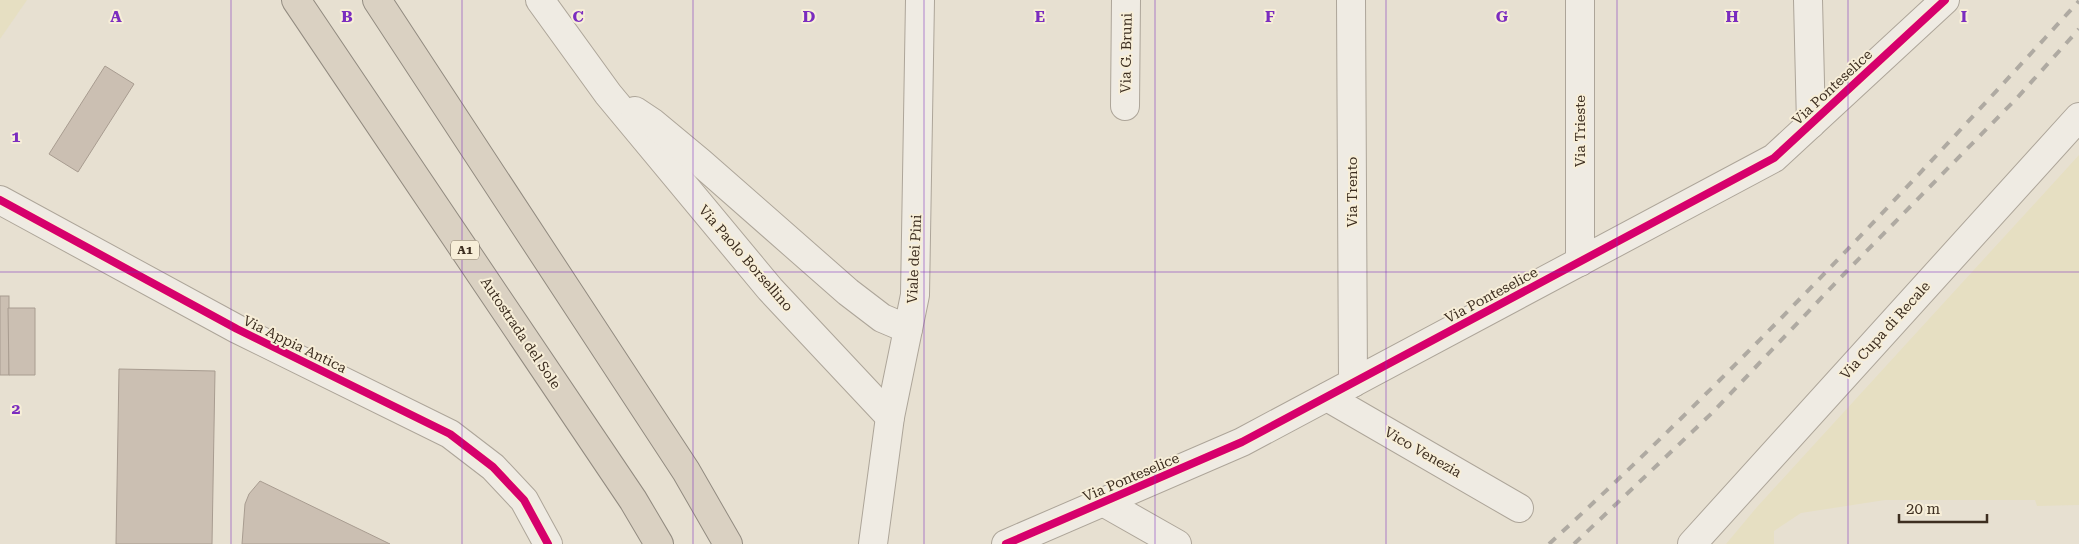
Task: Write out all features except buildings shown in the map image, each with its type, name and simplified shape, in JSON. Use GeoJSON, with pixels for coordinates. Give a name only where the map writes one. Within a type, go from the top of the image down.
{"type":"FeatureCollection","features":[{"type":"Feature","properties":{"kind":"highway","name":"Autostrada del Sole"},"geometry":{"type":"LineString","coordinates":[[296,0],[633,500],[659,544]]}},
{"type":"Feature","properties":{"kind":"highway"},"geometry":{"type":"LineString","coordinates":[[377,0],[686,471],[728,544]]}},
{"type":"Feature","properties":{"kind":"street","name":"Via Paolo Borsellino"},"geometry":{"type":"LineString","coordinates":[[540,0],[608,94],[770,289],[890,417]]}},
{"type":"Feature","properties":{"kind":"street","name":"Viale dei Pini"},"geometry":{"type":"LineString","coordinates":[[873,544],[890,417],[915,295],[920,0]]}},
{"type":"Feature","properties":{"kind":"street","name":"Via G. Bruni"},"geometry":{"type":"LineString","coordinates":[[1125,106],[1126,0]]}},
{"type":"Feature","properties":{"kind":"street","name":"Via Trento"},"geometry":{"type":"LineString","coordinates":[[1351,0],[1353,383]]}},
{"type":"Feature","properties":{"kind":"street","name":"Via Trieste"},"geometry":{"type":"LineString","coordinates":[[1580,0],[1580,262]]}},
{"type":"Feature","properties":{"kind":"street"},"geometry":{"type":"LineString","coordinates":[[1808,0],[1810,124]]}},
{"type":"Feature","properties":{"kind":"street","name":"Via Ponteselice"},"geometry":{"type":"LineString","coordinates":[[1006,544],[1242,442],[1774,158],[1945,0]]}},
{"type":"Feature","properties":{"kind":"street","name":"Via Paolo Borsellino"},"geometry":{"type":"LineString","coordinates":[[608,94],[653,123],[848,292],[882,318],[908,329]]}},
{"type":"Feature","properties":{"kind":"street","name":"Via Cupa di Recale"},"geometry":{"type":"LineString","coordinates":[[1692,544],[2079,117]]}},
{"type":"Feature","properties":{"kind":"street","name":"Via Appia Antica"},"geometry":{"type":"LineString","coordinates":[[0,200],[237,329],[450,434],[493,467],[524,500],[548,544]]}},
{"type":"Feature","properties":{"kind":"street","name":"Vico Venezia"},"geometry":{"type":"LineString","coordinates":[[1327,397],[1519,508]]}},
{"type":"Feature","properties":{"kind":"street"},"geometry":{"type":"LineString","coordinates":[[1104,502],[1178,544]]}},
{"type":"Feature","properties":{"kind":"shaded area"},"geometry":{"type":"Polygon","coordinates":[[[0,0],[27,0],[0,39],[0,0]]]}},
{"type":"Feature","properties":{"kind":"shaded area"},"geometry":{"type":"Polygon","coordinates":[[[2079,155],[2079,505],[2037,506],[2035,500],[1885,500],[1801,513],[1774,531],[1774,544],[1726,544],[1757,507],[2079,155]]]}},
{"type":"Feature","properties":{"kind":"railway"},"geometry":{"type":"LineString","coordinates":[[1549,544],[1686,413],[1820,278],[2079,1]]}},
{"type":"Feature","properties":{"kind":"railway"},"geometry":{"type":"LineString","coordinates":[[1574,544],[1712,413],[1845,273],[2017,98],[2079,29]]}},
{"type":"Feature","properties":{"kind":"cycle path"},"geometry":{"type":"LineString","coordinates":[[1006,544],[1242,442],[1774,158],[1945,0]]}},
{"type":"Feature","properties":{"kind":"cycle path"},"geometry":{"type":"LineString","coordinates":[[0,200],[237,329],[450,434],[493,467],[524,500],[548,544]]}}]}
